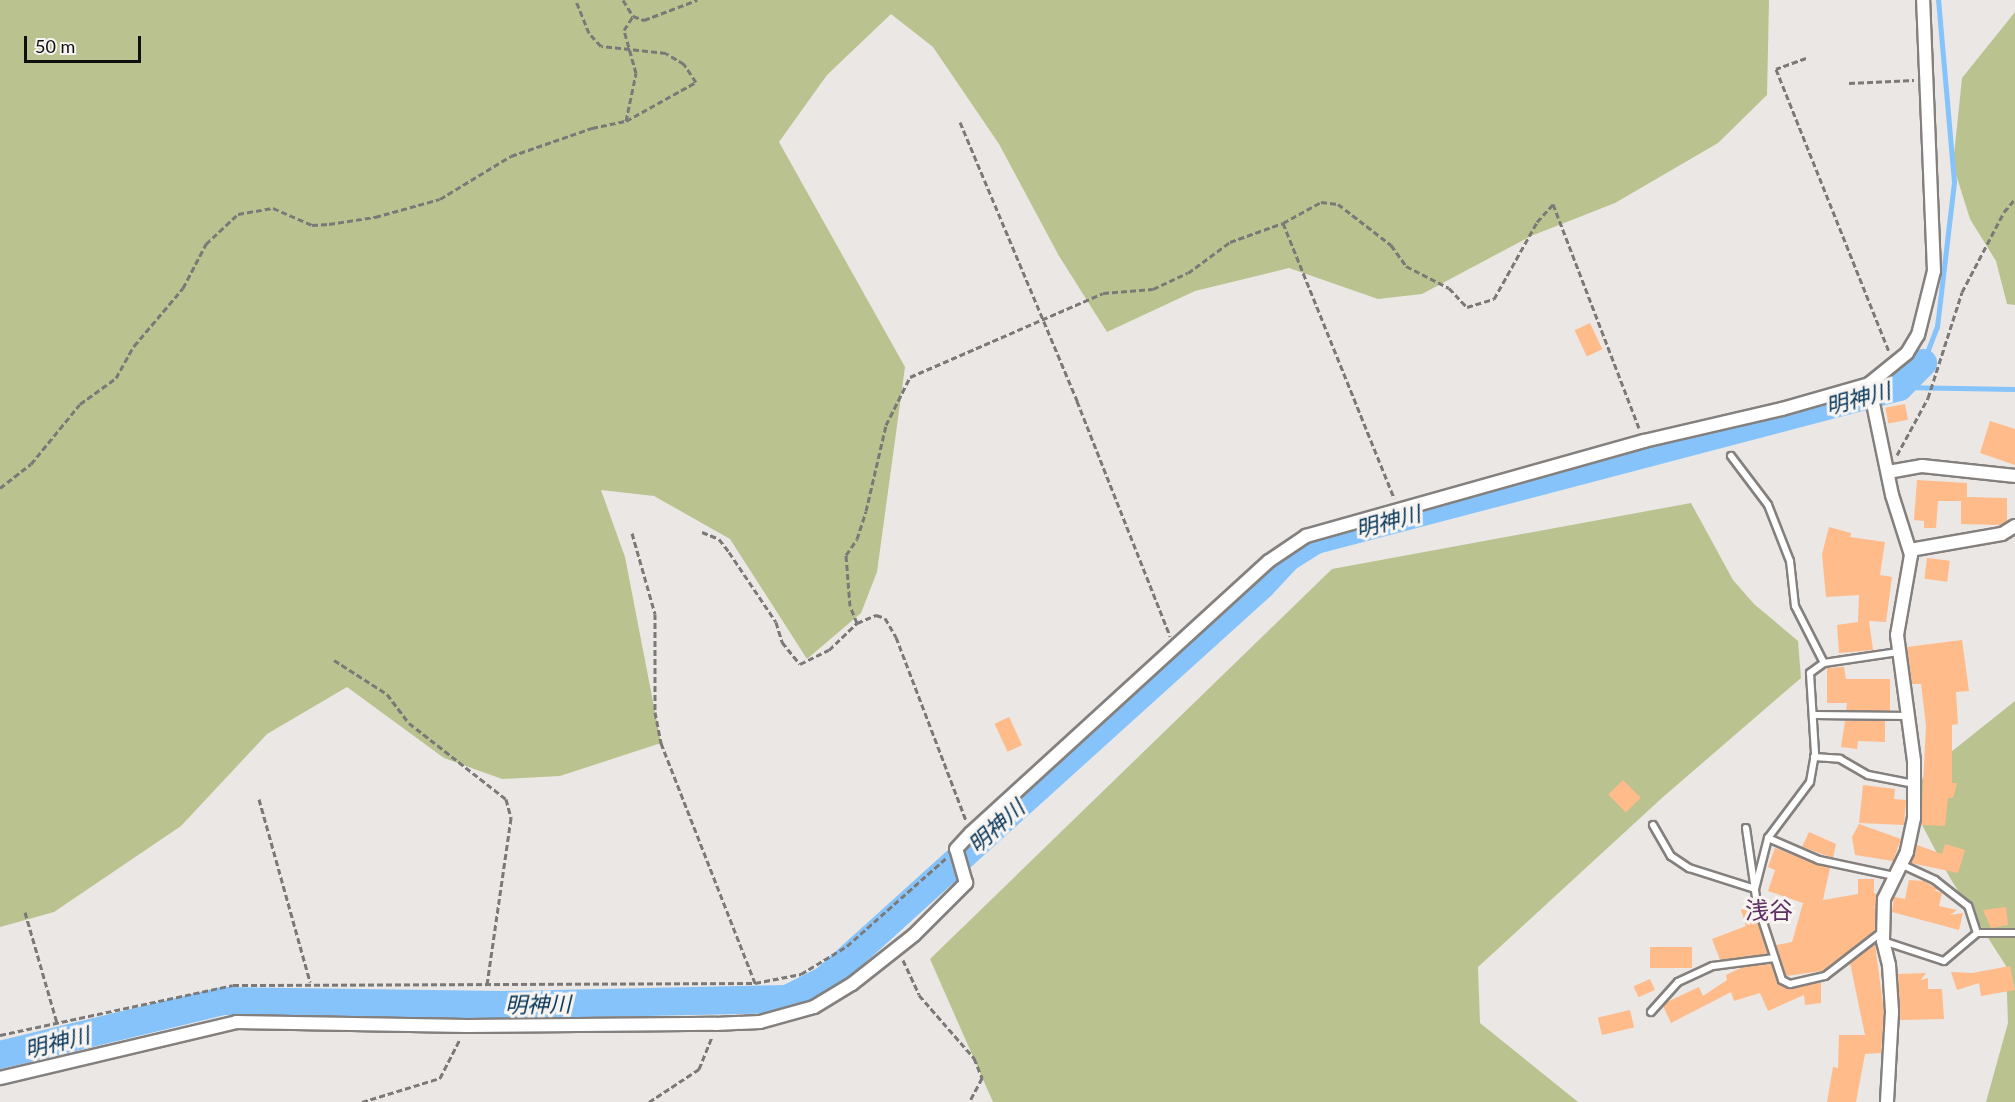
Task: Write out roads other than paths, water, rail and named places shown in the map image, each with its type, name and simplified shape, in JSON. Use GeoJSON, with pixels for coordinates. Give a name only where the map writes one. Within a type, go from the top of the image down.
{"type":"FeatureCollection","features":[{"type":"Feature","properties":{"kind":"street"},"geometry":{"type":"LineString","coordinates":[[0,1078],[236,1022],[467,1026],[718,1024],[760,1022],[814,1007],[852,984],[898,948],[966,883],[956,849],[971,833],[1269,561],[1306,536],[1644,441],[1782,409],[1869,384],[1907,353],[1918,335],[1934,270],[1923,0]]}},
{"type":"Feature","properties":{"kind":"street"},"geometry":{"type":"LineString","coordinates":[[1869,384],[1888,472],[1910,550],[1897,635],[1915,784],[1911,835],[1884,898],[1883,936],[1889,965],[1892,1012],[1887,1102]]}},
{"type":"Feature","properties":{"kind":"street"},"geometry":{"type":"LineString","coordinates":[[1888,472],[1922,466],[2015,476]]}},
{"type":"Feature","properties":{"kind":"street"},"geometry":{"type":"LineString","coordinates":[[1910,550],[2002,534],[2015,526]]}},
{"type":"Feature","properties":{"kind":"lane"},"geometry":{"type":"LineString","coordinates":[[1731,456],[1768,504],[1790,561],[1795,606],[1824,663]]}},
{"type":"Feature","properties":{"kind":"lane"},"geometry":{"type":"LineString","coordinates":[[1755,889],[1768,838],[1810,783],[1814,757],[1814,715],[1810,673],[1824,663],[1898,652]]}},
{"type":"Feature","properties":{"kind":"lane"},"geometry":{"type":"LineString","coordinates":[[1814,715],[1907,716]]}},
{"type":"Feature","properties":{"kind":"lane"},"geometry":{"type":"LineString","coordinates":[[1814,757],[1840,759],[1868,775],[1915,784]]}},
{"type":"Feature","properties":{"kind":"lane"},"geometry":{"type":"LineString","coordinates":[[1653,825],[1671,856],[1680,862],[1755,889]]}},
{"type":"Feature","properties":{"kind":"lane"},"geometry":{"type":"LineString","coordinates":[[1746,828],[1755,889],[1774,958],[1782,980],[1790,984],[1826,975],[1883,936],[1944,962],[1977,933],[2015,933]]}},
{"type":"Feature","properties":{"kind":"lane"},"geometry":{"type":"LineString","coordinates":[[1768,838],[1819,860],[1894,876]]}},
{"type":"Feature","properties":{"kind":"lane"},"geometry":{"type":"LineString","coordinates":[[1900,864],[1935,880],[1968,906],[1977,933]]}},
{"type":"Feature","properties":{"kind":"lane"},"geometry":{"type":"LineString","coordinates":[[1651,1012],[1678,982],[1713,966],[1774,958]]}},
{"type":"Feature","properties":{"kind":"waterway"},"geometry":{"type":"LineString","coordinates":[[1923,363],[1937,327],[1954,182],[1938,0]]}},
{"type":"Feature","properties":{"kind":"waterway","name":"明神川"},"geometry":{"type":"LineString","coordinates":[[0,1055],[224,1001],[503,1005],[787,999],[825,980],[1262,585],[1287,558],[1316,540],[1899,387],[1923,363]]}},
{"type":"Feature","properties":{"kind":"waterway"},"geometry":{"type":"LineString","coordinates":[[1899,387],[2015,389]]}},
{"type":"Feature","properties":{"kind":"district","name":"浅谷"},"geometry":{"type":"Point","coordinates":[1769,910]}}]}
